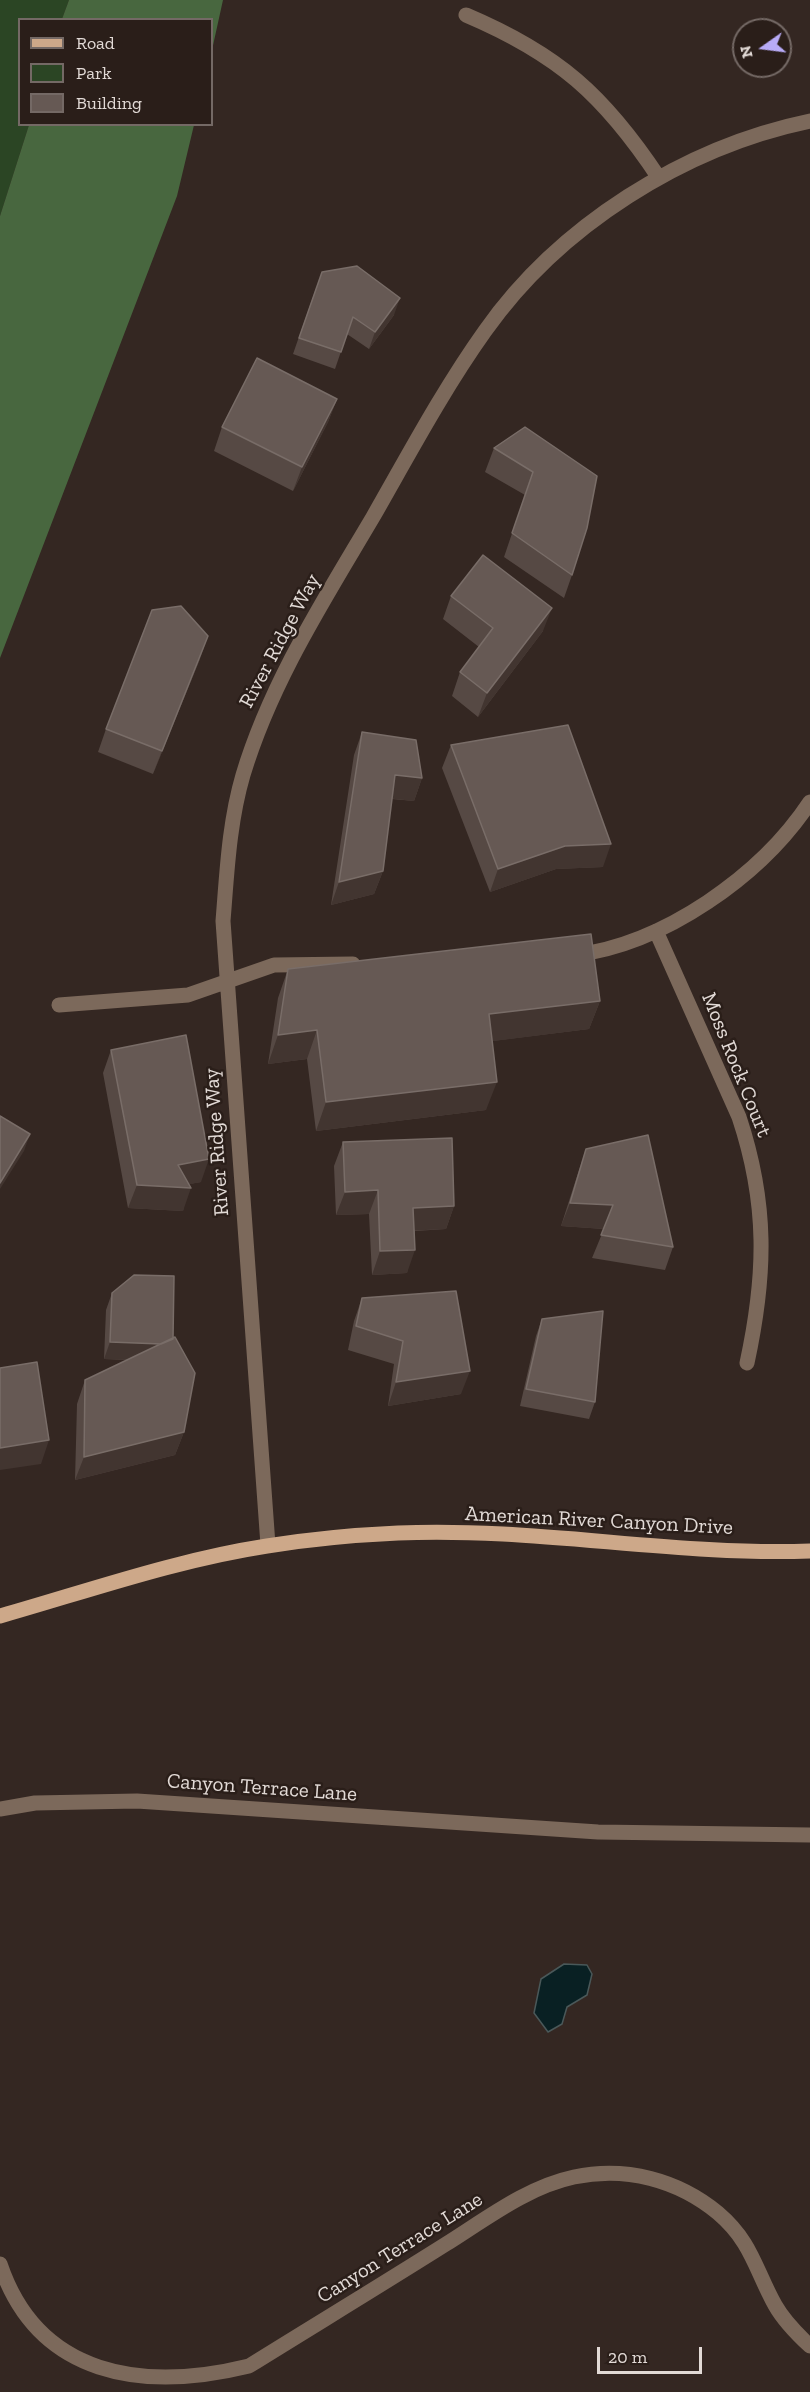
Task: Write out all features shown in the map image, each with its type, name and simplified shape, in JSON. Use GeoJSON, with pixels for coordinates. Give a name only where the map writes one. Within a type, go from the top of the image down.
{"type":"FeatureCollection","features":[{"type":"Feature","properties":{"kind":"main road","name":"American River Canyon Drive"},"geometry":{"type":"LineString","coordinates":[[0,1616],[152,1571],[268,1545],[398,1533],[523,1533],[764,1552],[810,1551]]}},
{"type":"Feature","properties":{"kind":"street"},"geometry":{"type":"LineString","coordinates":[[466,15],[511,34],[546,55],[593,92],[632,136],[659,178]]}},
{"type":"Feature","properties":{"kind":"street","name":"River Ridge Way"},"geometry":{"type":"LineString","coordinates":[[268,1545],[223,921],[230,835],[246,766],[261,722],[285,668],[450,384],[486,329],[523,285],[566,244],[611,208],[659,178],[731,144],[810,121]]}},
{"type":"Feature","properties":{"kind":"street"},"geometry":{"type":"LineString","coordinates":[[560,957],[604,949],[656,931],[707,904],[747,874],[810,802]]}},
{"type":"Feature","properties":{"kind":"street","name":"Moss Rock Court"},"geometry":{"type":"LineString","coordinates":[[656,931],[739,1117],[748,1143],[759,1198],[763,1254],[759,1309],[747,1363]]}},
{"type":"Feature","properties":{"kind":"street"},"geometry":{"type":"LineString","coordinates":[[59,1005],[189,995],[274,965],[367,963]]}},
{"type":"Feature","properties":{"kind":"street","name":"Canyon Terrace Lane"},"geometry":{"type":"LineString","coordinates":[[0,1809],[35,1803],[137,1801],[598,1832],[810,1835]]}},
{"type":"Feature","properties":{"kind":"street","name":"Canyon Terrace Lane"},"geometry":{"type":"LineString","coordinates":[[0,2264],[8,2289],[20,2312],[35,2333],[61,2356],[99,2378],[123,2387],[150,2391],[176,2391],[226,2378],[249,2366],[522,2197],[549,2184],[600,2173],[625,2173],[659,2181],[699,2199],[719,2215],[753,2254],[780,2312],[810,2346]]}},
{"type":"Feature","properties":{"kind":"green space"},"geometry":{"type":"Polygon","coordinates":[[[0,0],[69,0],[62,18],[18,18],[18,126],[29,126],[0,216],[0,0]]]}},
{"type":"Feature","properties":{"kind":"green space"},"geometry":{"type":"Polygon","coordinates":[[[69,0],[223,0],[213,45],[213,18],[62,18],[69,0]]]}},
{"type":"Feature","properties":{"kind":"green space"},"geometry":{"type":"Polygon","coordinates":[[[29,126],[194,126],[177,196],[0,658],[0,216],[29,126]]]}},
{"type":"Feature","properties":{"kind":"water"},"geometry":{"type":"Polygon","coordinates":[[[564,1964],[587,1965],[592,1974],[587,1995],[567,2007],[562,2024],[548,2032],[534,2013],[541,1979],[564,1964]]]}},
{"type":"Feature","properties":{"kind":"building"},"geometry":{"type":"Polygon","coordinates":[[[357,266],[400,298],[375,332],[353,317],[341,352],[299,338],[322,272],[357,266]]]}},
{"type":"Feature","properties":{"kind":"building"},"geometry":{"type":"Polygon","coordinates":[[[257,358],[337,399],[302,467],[222,427],[257,358]]]}},
{"type":"Feature","properties":{"kind":"building"},"geometry":{"type":"Polygon","coordinates":[[[525,427],[597,476],[587,528],[572,575],[512,533],[533,472],[494,448],[525,427]]]}},
{"type":"Feature","properties":{"kind":"building"},"geometry":{"type":"Polygon","coordinates":[[[483,555],[552,608],[487,693],[460,672],[493,628],[451,596],[483,555]]]}},
{"type":"Feature","properties":{"kind":"building"},"geometry":{"type":"Polygon","coordinates":[[[181,606],[208,636],[162,751],[106,729],[152,610],[181,606]]]}},
{"type":"Feature","properties":{"kind":"building"},"geometry":{"type":"Polygon","coordinates":[[[568,725],[611,844],[565,846],[498,869],[451,745],[568,725]]]}},
{"type":"Feature","properties":{"kind":"building"},"geometry":{"type":"Polygon","coordinates":[[[362,732],[416,740],[422,778],[395,775],[383,871],[339,882],[362,732]]]}},
{"type":"Feature","properties":{"kind":"building"},"geometry":{"type":"Polygon","coordinates":[[[591,934],[600,1001],[489,1014],[497,1082],[326,1102],[317,1030],[278,1035],[288,969],[591,934]]]}},
{"type":"Feature","properties":{"kind":"building"},"geometry":{"type":"Polygon","coordinates":[[[186,1035],[209,1159],[178,1165],[191,1188],[137,1185],[111,1050],[186,1035]]]}},
{"type":"Feature","properties":{"kind":"building"},"geometry":{"type":"Polygon","coordinates":[[[0,1116],[30,1134],[0,1183],[0,1116]]]}},
{"type":"Feature","properties":{"kind":"building"},"geometry":{"type":"Polygon","coordinates":[[[648,1135],[673,1247],[601,1235],[613,1205],[570,1203],[586,1149],[648,1135]]]}},
{"type":"Feature","properties":{"kind":"building"},"geometry":{"type":"Polygon","coordinates":[[[452,1138],[454,1206],[413,1208],[415,1250],[380,1251],[378,1190],[345,1192],[343,1142],[452,1138]]]}},
{"type":"Feature","properties":{"kind":"building"},"geometry":{"type":"Polygon","coordinates":[[[134,1275],[174,1276],[173,1339],[161,1344],[110,1342],[112,1293],[134,1275]]]}},
{"type":"Feature","properties":{"kind":"building"},"geometry":{"type":"Polygon","coordinates":[[[456,1291],[470,1371],[396,1382],[403,1341],[356,1326],[362,1298],[456,1291]]]}},
{"type":"Feature","properties":{"kind":"building"},"geometry":{"type":"Polygon","coordinates":[[[603,1311],[595,1402],[526,1389],[542,1319],[603,1311]]]}},
{"type":"Feature","properties":{"kind":"building"},"geometry":{"type":"Polygon","coordinates":[[[175,1337],[195,1373],[184,1432],[84,1457],[85,1380],[175,1337]]]}},
{"type":"Feature","properties":{"kind":"building"},"geometry":{"type":"Polygon","coordinates":[[[37,1362],[49,1440],[0,1448],[0,1368],[37,1362]]]}}]}
